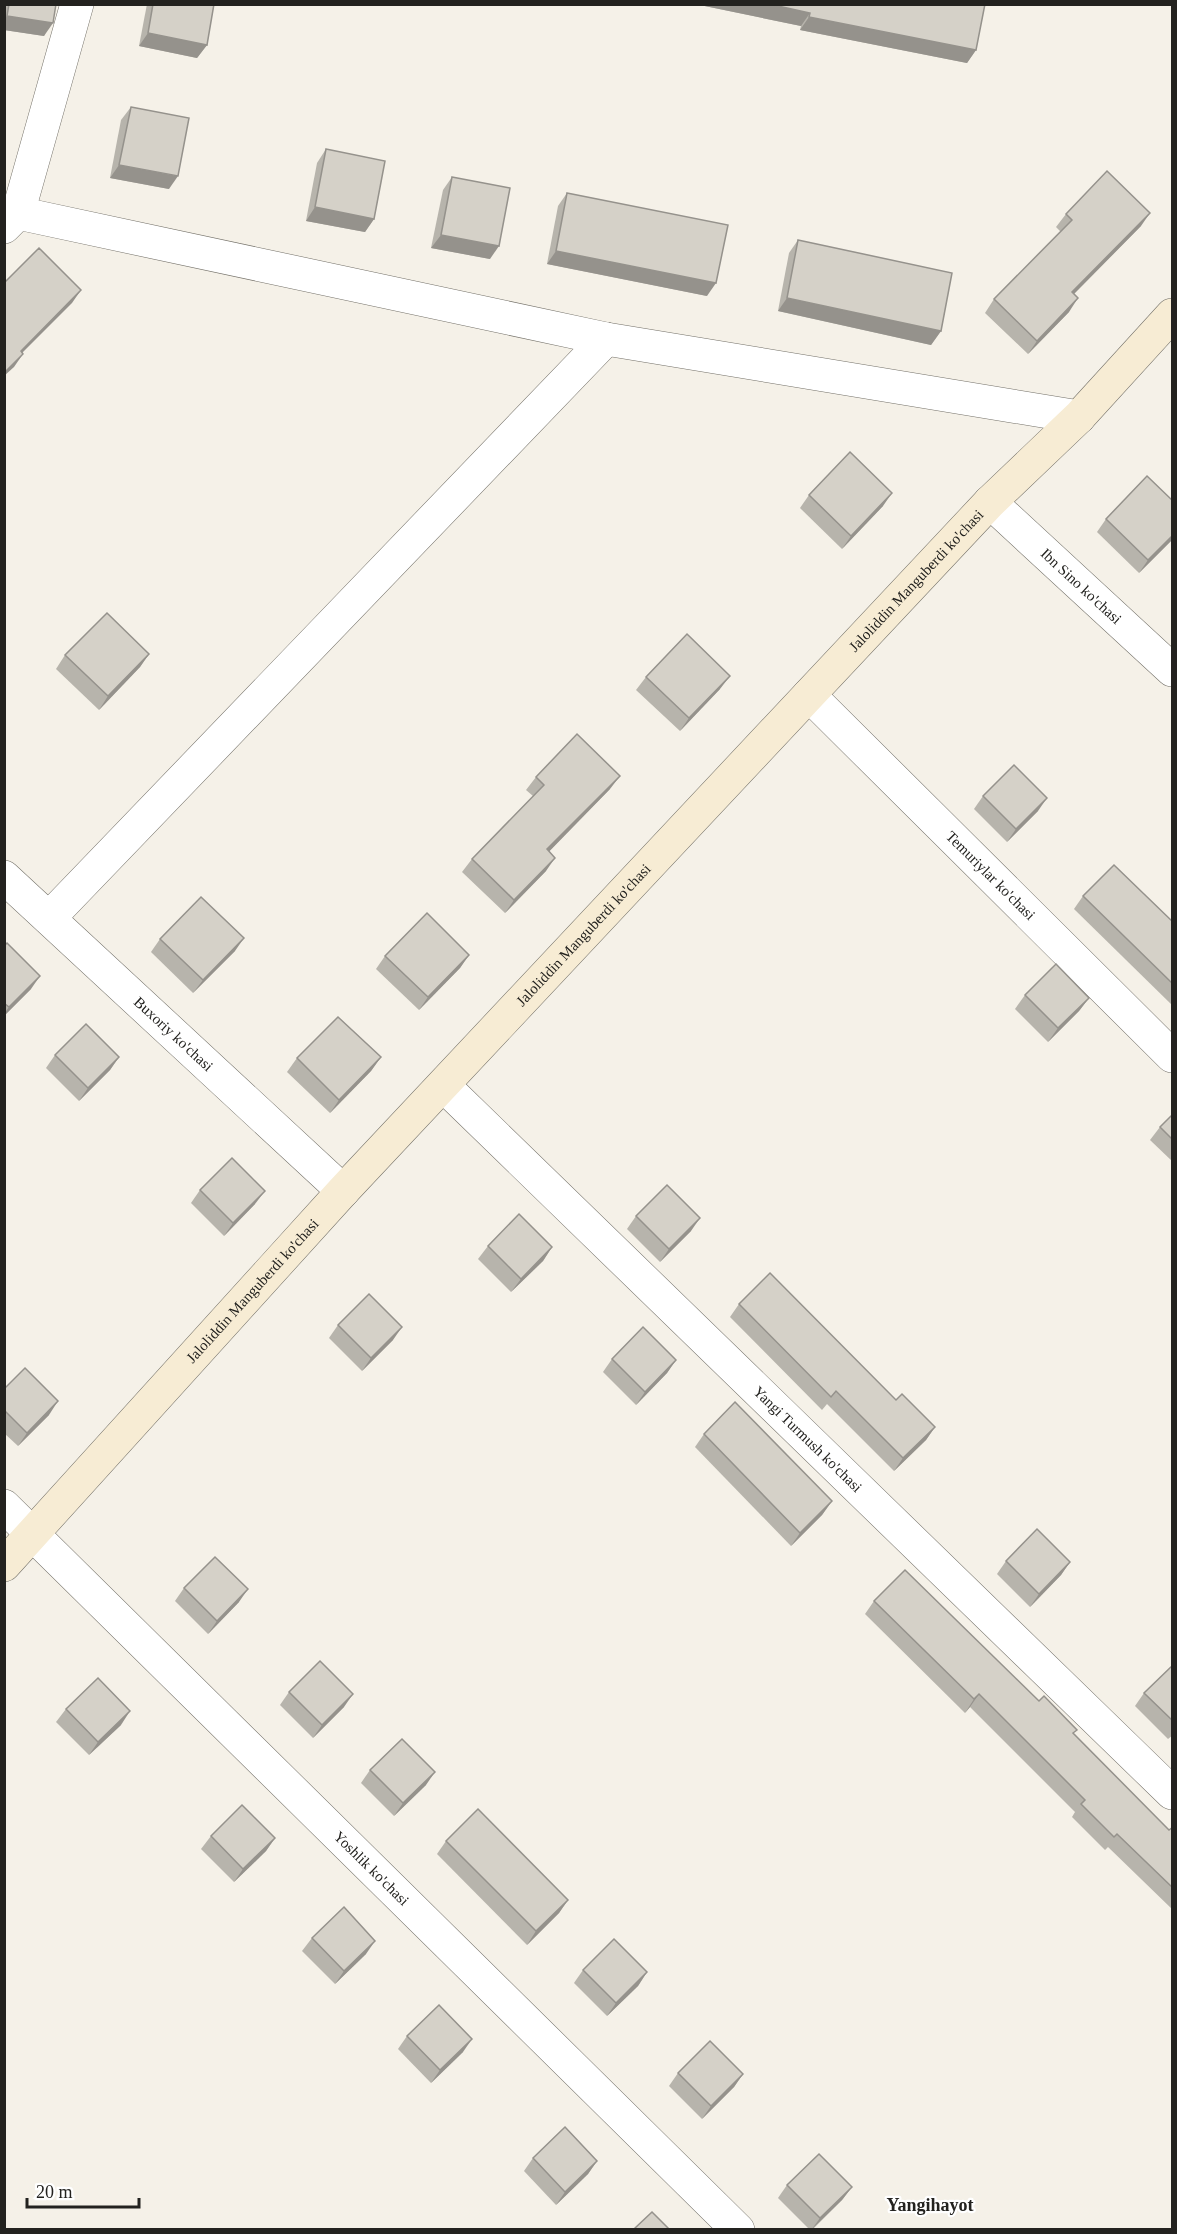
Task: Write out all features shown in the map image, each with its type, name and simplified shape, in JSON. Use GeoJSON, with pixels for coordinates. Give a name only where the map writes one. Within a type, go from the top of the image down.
{"type":"FeatureCollection","features":[{"type":"Feature","properties":{"kind":"street"},"geometry":{"type":"LineString","coordinates":[[77,4],[11,220],[606,339],[1079,417]]}},
{"type":"Feature","properties":{"kind":"street","name":"Jaloliddin Manguberdi ko'chasi"},"geometry":{"type":"LineString","coordinates":[[4,1565],[344,1191],[990,502],[1079,417],[1173,315]]}},
{"type":"Feature","properties":{"kind":"street"},"geometry":{"type":"LineString","coordinates":[[49,918],[606,339]]}},
{"type":"Feature","properties":{"kind":"street","name":"Ibn Sino ko'chasi"},"geometry":{"type":"LineString","coordinates":[[990,502],[1173,670]]}},
{"type":"Feature","properties":{"kind":"street","name":"Temuriylar ko'chasi"},"geometry":{"type":"LineString","coordinates":[[809,695],[1173,1056]]}},
{"type":"Feature","properties":{"kind":"street","name":"Buxoriy ko'chasi"},"geometry":{"type":"LineString","coordinates":[[4,877],[344,1191]]}},
{"type":"Feature","properties":{"kind":"street","name":"Yangi Turmush ko'chasi"},"geometry":{"type":"LineString","coordinates":[[444,1086],[1173,1793]]}},
{"type":"Feature","properties":{"kind":"street","name":"Yoshlik ko'chasi"},"geometry":{"type":"LineString","coordinates":[[4,1506],[34,1533],[738,2229]]}},
{"type":"Feature","properties":{"kind":"building"},"geometry":{"type":"Polygon","coordinates":[[[9,4],[56,4],[53,23],[7,16],[9,4]]]}},
{"type":"Feature","properties":{"kind":"building"},"geometry":{"type":"Polygon","coordinates":[[[153,4],[214,4],[207,45],[148,33],[153,4]]]}},
{"type":"Feature","properties":{"kind":"building"},"geometry":{"type":"Polygon","coordinates":[[[769,4],[985,4],[976,50],[809,17],[810,13],[769,4]]]}},
{"type":"Feature","properties":{"kind":"building"},"geometry":{"type":"Polygon","coordinates":[[[131,107],[189,118],[178,176],[119,165],[131,107]]]}},
{"type":"Feature","properties":{"kind":"building"},"geometry":{"type":"Polygon","coordinates":[[[326,149],[385,161],[374,219],[315,207],[326,149]]]}},
{"type":"Feature","properties":{"kind":"building"},"geometry":{"type":"Polygon","coordinates":[[[1107,171],[1150,213],[1072,292],[1078,298],[1037,341],[994,299],[1072,220],[1066,214],[1107,171]]]}},
{"type":"Feature","properties":{"kind":"building"},"geometry":{"type":"Polygon","coordinates":[[[452,177],[510,188],[499,246],[441,235],[452,177]]]}},
{"type":"Feature","properties":{"kind":"building"},"geometry":{"type":"Polygon","coordinates":[[[567,193],[728,225],[716,283],[556,251],[567,193]]]}},
{"type":"Feature","properties":{"kind":"building"},"geometry":{"type":"Polygon","coordinates":[[[798,240],[952,273],[941,331],[787,298],[798,240]]]}},
{"type":"Feature","properties":{"kind":"building"},"geometry":{"type":"Polygon","coordinates":[[[39,248],[81,290],[21,351],[23,354],[4,373],[4,283],[39,248]]]}},
{"type":"Feature","properties":{"kind":"building"},"geometry":{"type":"Polygon","coordinates":[[[850,452],[892,493],[851,536],[809,495],[850,452]]]}},
{"type":"Feature","properties":{"kind":"building"},"geometry":{"type":"Polygon","coordinates":[[[1147,476],[1173,501],[1173,535],[1148,560],[1106,519],[1147,476]]]}},
{"type":"Feature","properties":{"kind":"building"},"geometry":{"type":"Polygon","coordinates":[[[107,613],[149,654],[108,696],[65,655],[107,613]]]}},
{"type":"Feature","properties":{"kind":"building"},"geometry":{"type":"Polygon","coordinates":[[[687,634],[730,676],[689,718],[646,677],[687,634]]]}},
{"type":"Feature","properties":{"kind":"building"},"geometry":{"type":"Polygon","coordinates":[[[577,734],[620,776],[547,849],[555,858],[514,900],[472,859],[544,785],[536,777],[577,734]]]}},
{"type":"Feature","properties":{"kind":"building"},"geometry":{"type":"Polygon","coordinates":[[[1014,765],[1047,798],[1016,829],[983,796],[1014,765]]]}},
{"type":"Feature","properties":{"kind":"building"},"geometry":{"type":"Polygon","coordinates":[[[1114,865],[1173,922],[1173,984],[1083,896],[1114,865]]]}},
{"type":"Feature","properties":{"kind":"building"},"geometry":{"type":"Polygon","coordinates":[[[201,897],[244,938],[203,980],[160,939],[201,897]]]}},
{"type":"Feature","properties":{"kind":"building"},"geometry":{"type":"Polygon","coordinates":[[[427,913],[469,955],[428,997],[385,956],[427,913]]]}},
{"type":"Feature","properties":{"kind":"building"},"geometry":{"type":"Polygon","coordinates":[[[7,943],[40,976],[9,1007],[4,1003],[4,946],[7,943]]]}},
{"type":"Feature","properties":{"kind":"building"},"geometry":{"type":"Polygon","coordinates":[[[1056,964],[1089,998],[1058,1028],[1025,995],[1056,964]]]}},
{"type":"Feature","properties":{"kind":"building"},"geometry":{"type":"Polygon","coordinates":[[[338,1017],[381,1057],[339,1100],[297,1058],[338,1017]]]}},
{"type":"Feature","properties":{"kind":"building"},"geometry":{"type":"Polygon","coordinates":[[[86,1024],[119,1057],[88,1088],[55,1055],[86,1024]]]}},
{"type":"Feature","properties":{"kind":"building"},"geometry":{"type":"Polygon","coordinates":[[[1173,1114],[1173,1140],[1160,1127],[1173,1114]]]}},
{"type":"Feature","properties":{"kind":"building"},"geometry":{"type":"Polygon","coordinates":[[[232,1158],[265,1191],[233,1223],[200,1190],[232,1158]]]}},
{"type":"Feature","properties":{"kind":"building"},"geometry":{"type":"Polygon","coordinates":[[[667,1185],[700,1218],[669,1249],[636,1216],[667,1185]]]}},
{"type":"Feature","properties":{"kind":"building"},"geometry":{"type":"Polygon","coordinates":[[[519,1214],[552,1247],[521,1279],[488,1246],[519,1214]]]}},
{"type":"Feature","properties":{"kind":"building"},"geometry":{"type":"Polygon","coordinates":[[[770,1273],[896,1400],[902,1394],[935,1427],[903,1458],[836,1391],[831,1397],[739,1304],[770,1273]]]}},
{"type":"Feature","properties":{"kind":"building"},"geometry":{"type":"Polygon","coordinates":[[[369,1294],[402,1327],[371,1358],[338,1325],[369,1294]]]}},
{"type":"Feature","properties":{"kind":"building"},"geometry":{"type":"Polygon","coordinates":[[[643,1327],[676,1360],[645,1392],[612,1359],[643,1327]]]}},
{"type":"Feature","properties":{"kind":"building"},"geometry":{"type":"Polygon","coordinates":[[[25,1368],[58,1401],[27,1433],[4,1410],[4,1389],[25,1368]]]}},
{"type":"Feature","properties":{"kind":"building"},"geometry":{"type":"Polygon","coordinates":[[[735,1402],[832,1501],[800,1533],[704,1434],[735,1402]]]}},
{"type":"Feature","properties":{"kind":"building"},"geometry":{"type":"Polygon","coordinates":[[[1037,1529],[1070,1562],[1039,1594],[1006,1561],[1037,1529]]]}},
{"type":"Feature","properties":{"kind":"building"},"geometry":{"type":"Polygon","coordinates":[[[215,1557],[248,1589],[217,1621],[184,1588],[215,1557]]]}},
{"type":"Feature","properties":{"kind":"building"},"geometry":{"type":"Polygon","coordinates":[[[905,1570],[1039,1701],[1044,1696],[1077,1730],[1073,1733],[1169,1830],[1173,1827],[1173,1888],[1117,1834],[1114,1837],[1081,1804],[1085,1800],[979,1694],[974,1699],[874,1601],[905,1570]]]}},
{"type":"Feature","properties":{"kind":"building"},"geometry":{"type":"Polygon","coordinates":[[[320,1661],[353,1694],[322,1725],[289,1692],[320,1661]]]}},
{"type":"Feature","properties":{"kind":"building"},"geometry":{"type":"Polygon","coordinates":[[[1173,1665],[1173,1721],[1144,1693],[1173,1665]]]}},
{"type":"Feature","properties":{"kind":"building"},"geometry":{"type":"Polygon","coordinates":[[[98,1678],[130,1711],[98,1742],[66,1709],[98,1678]]]}},
{"type":"Feature","properties":{"kind":"building"},"geometry":{"type":"Polygon","coordinates":[[[402,1739],[435,1772],[403,1803],[370,1770],[402,1739]]]}},
{"type":"Feature","properties":{"kind":"building"},"geometry":{"type":"Polygon","coordinates":[[[242,1805],[275,1838],[243,1869],[211,1836],[242,1805]]]}},
{"type":"Feature","properties":{"kind":"building"},"geometry":{"type":"Polygon","coordinates":[[[478,1809],[568,1900],[536,1931],[446,1841],[478,1809]]]}},
{"type":"Feature","properties":{"kind":"building"},"geometry":{"type":"Polygon","coordinates":[[[344,1907],[375,1941],[344,1971],[312,1938],[344,1907]]]}},
{"type":"Feature","properties":{"kind":"building"},"geometry":{"type":"Polygon","coordinates":[[[614,1939],[647,1972],[616,2003],[583,1970],[614,1939]]]}},
{"type":"Feature","properties":{"kind":"building"},"geometry":{"type":"Polygon","coordinates":[[[439,2005],[472,2039],[440,2070],[407,2036],[439,2005]]]}},
{"type":"Feature","properties":{"kind":"building"},"geometry":{"type":"Polygon","coordinates":[[[710,2041],[743,2074],[711,2106],[678,2073],[710,2041]]]}},
{"type":"Feature","properties":{"kind":"building"},"geometry":{"type":"Polygon","coordinates":[[[565,2127],[597,2161],[565,2192],[533,2158],[565,2127]]]}},
{"type":"Feature","properties":{"kind":"building"},"geometry":{"type":"Polygon","coordinates":[[[819,2154],[852,2187],[820,2218],[787,2185],[819,2154]]]}},
{"type":"Feature","properties":{"kind":"building"},"geometry":{"type":"Polygon","coordinates":[[[652,2212],[669,2229],[634,2229],[652,2212]]]}},
{"type":"Feature","properties":{"kind":"district","name":"Yangihayot"},"geometry":{"type":"Point","coordinates":[930,2205]}}]}
